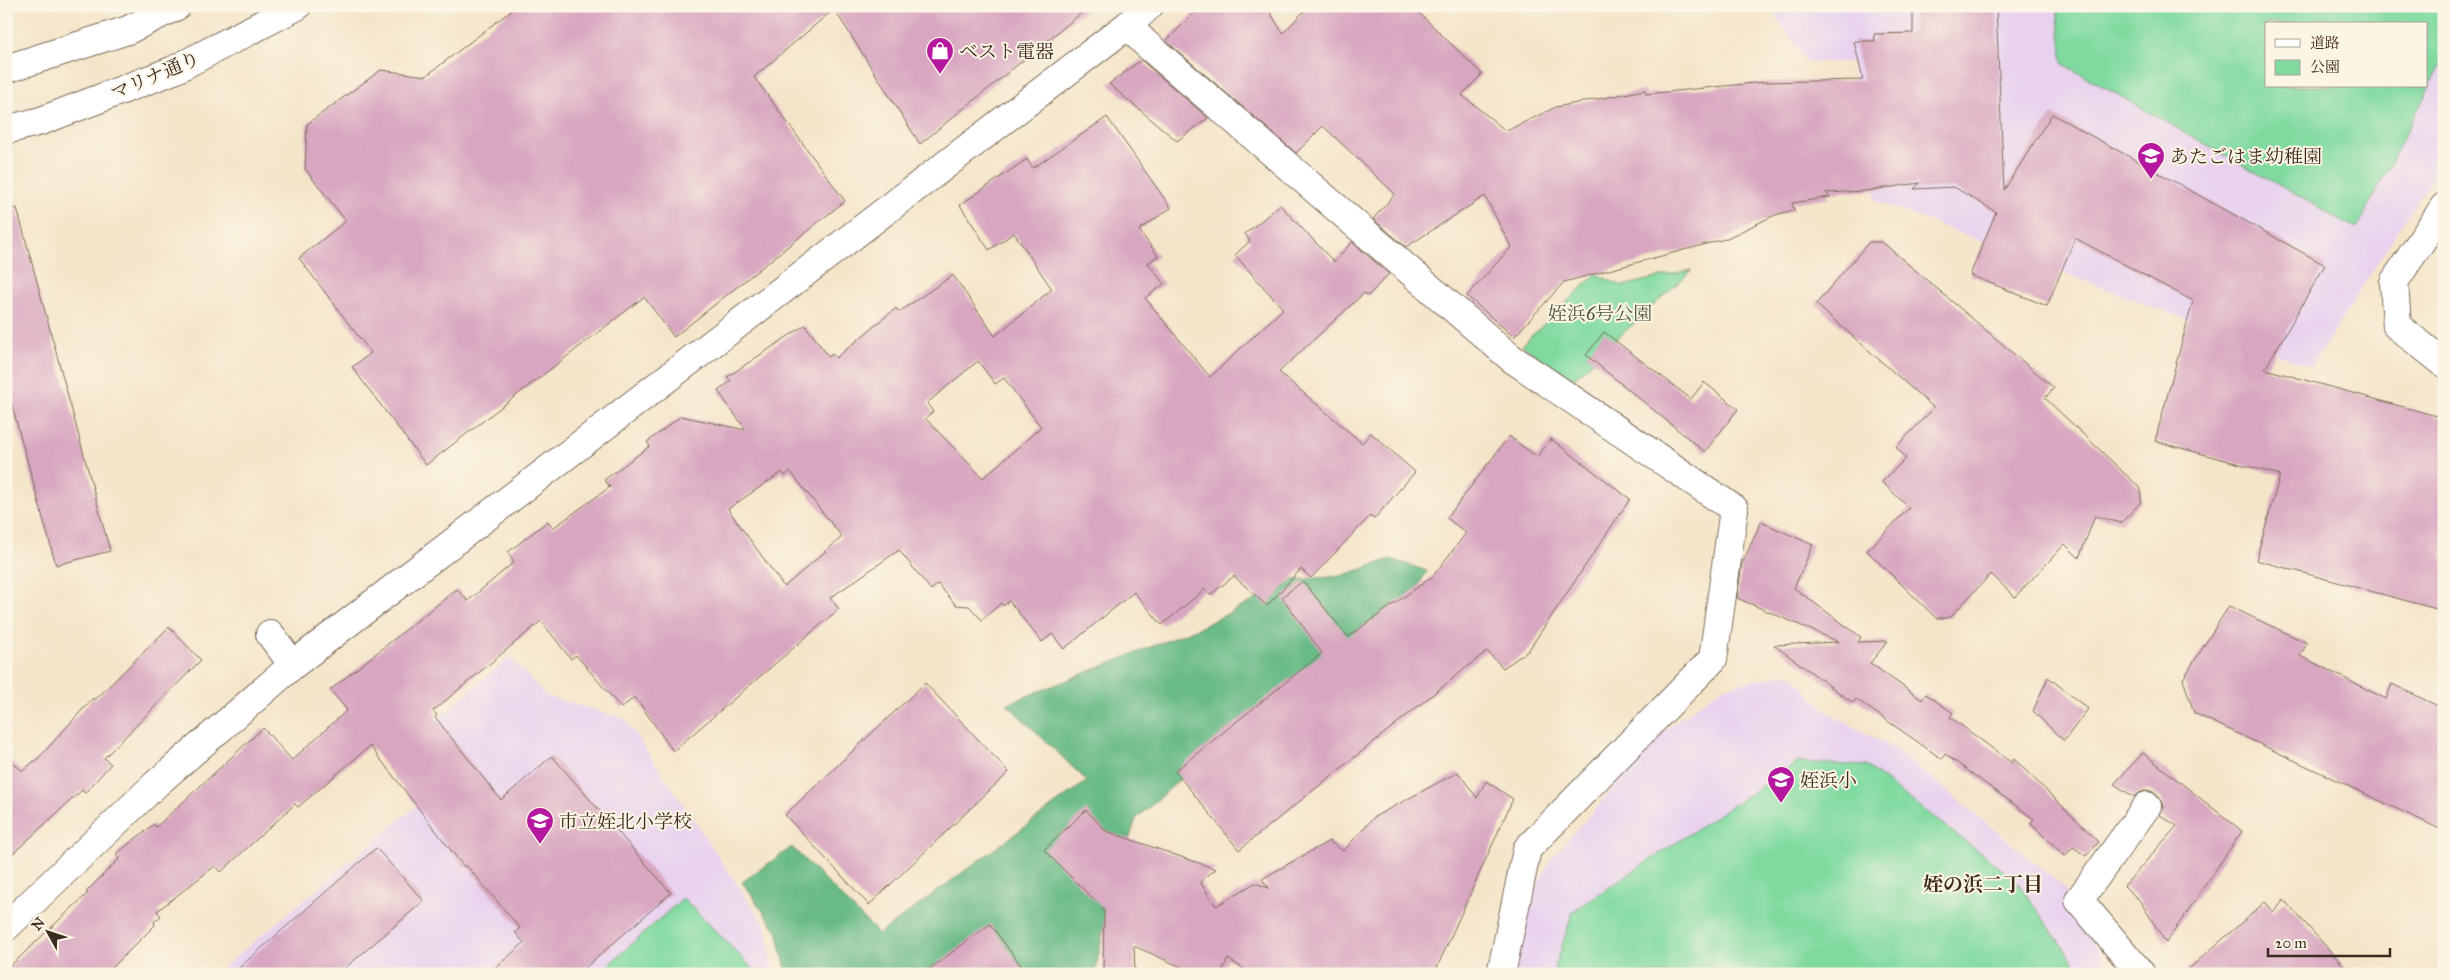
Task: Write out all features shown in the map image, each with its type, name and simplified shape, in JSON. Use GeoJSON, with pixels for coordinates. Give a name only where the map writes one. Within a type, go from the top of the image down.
{"type":"FeatureCollection","features":[{"type":"Feature","properties":{"kind":"street"},"geometry":{"type":"LineString","coordinates":[[6,69],[128,30],[177,6]]}},
{"type":"Feature","properties":{"kind":"street","name":"マリナ通り"},"geometry":{"type":"LineString","coordinates":[[6,130],[41,120],[174,70],[297,6]]}},
{"type":"Feature","properties":{"kind":"street"},"geometry":{"type":"LineString","coordinates":[[6,926],[156,784],[293,665],[1128,25],[1149,6]]}},
{"type":"Feature","properties":{"kind":"street"},"geometry":{"type":"LineString","coordinates":[[1128,25],[1145,43],[1511,358],[1734,509],[1713,659],[1527,849],[1501,974]]}},
{"type":"Feature","properties":{"kind":"street"},"geometry":{"type":"LineString","coordinates":[[2444,206],[2394,282],[2397,326],[2444,363]]}},
{"type":"Feature","properties":{"kind":"street"},"geometry":{"type":"LineString","coordinates":[[270,634],[293,665]]}},
{"type":"Feature","properties":{"kind":"street"},"geometry":{"type":"LineString","coordinates":[[2141,974],[2079,900],[2148,806]]}},
{"type":"Feature","properties":{"kind":"shaded area","name":"あたごはま幼稚園"},"geometry":{"type":"Polygon","coordinates":[[[1769,6],[2444,6],[2444,159],[2311,367],[1876,201],[1851,62],[1806,62],[1769,6]]]}},
{"type":"Feature","properties":{"kind":"shaded area","name":"市立姪北小学校"},"geometry":{"type":"Polygon","coordinates":[[[510,657],[546,696],[625,719],[766,927],[774,974],[215,974],[468,763],[436,720],[510,657]]]}},
{"type":"Feature","properties":{"kind":"shaded area","name":"姪浜小"},"geometry":{"type":"Polygon","coordinates":[[[1790,673],[1828,713],[1897,750],[2064,887],[2112,974],[1513,974],[1514,952],[1535,889],[1552,858],[1664,731],[1723,687],[1790,673]]]}},
{"type":"Feature","properties":{"kind":"green space"},"geometry":{"type":"Polygon","coordinates":[[[2057,6],[2444,6],[2444,58],[2357,229],[2063,64],[2057,6]]]}},
{"type":"Feature","properties":{"kind":"green space","name":"姪浜6号公園"},"geometry":{"type":"Polygon","coordinates":[[[1692,270],[1570,382],[1522,345],[1596,274],[1622,286],[1692,270]]]}},
{"type":"Feature","properties":{"kind":"green space"},"geometry":{"type":"Polygon","coordinates":[[[1391,559],[1427,571],[1399,618],[1226,738],[1136,819],[1108,904],[1095,974],[787,974],[777,931],[742,882],[792,847],[879,934],[1087,781],[1007,704],[1201,627],[1295,580],[1341,576],[1391,559]]]}},
{"type":"Feature","properties":{"kind":"green space","name":"姪浜小"},"geometry":{"type":"Polygon","coordinates":[[[1798,762],[1866,766],[2016,880],[2082,974],[1553,974],[1573,911],[1798,762]]]}},
{"type":"Feature","properties":{"kind":"green space"},"geometry":{"type":"Polygon","coordinates":[[[683,898],[758,974],[598,974],[683,898]]]}},
{"type":"Feature","properties":{"kind":"building"},"geometry":{"type":"Polygon","coordinates":[[[517,6],[1090,6],[920,144],[834,9],[754,77],[845,201],[674,337],[644,297],[426,465],[352,367],[371,353],[299,258],[346,221],[305,169],[307,124],[381,70],[426,76],[517,6]]]}},
{"type":"Feature","properties":{"kind":"building"},"geometry":{"type":"Polygon","coordinates":[[[1201,6],[1266,6],[1283,33],[1309,6],[1412,6],[1482,74],[1462,95],[1506,131],[1556,107],[1645,90],[1646,94],[1764,82],[1863,80],[1854,41],[1875,41],[1874,34],[1913,33],[1913,6],[1996,6],[2004,190],[2052,114],[2325,265],[2265,369],[2444,418],[2444,611],[2256,560],[2280,475],[2155,441],[2193,301],[2075,238],[2047,306],[1970,275],[1996,212],[1954,187],[1914,189],[1920,183],[1865,191],[1826,193],[1830,197],[1792,203],[1794,210],[1775,215],[1725,239],[1564,282],[1514,337],[1467,296],[1511,247],[1485,196],[1406,247],[1373,219],[1395,194],[1323,126],[1296,153],[1166,41],[1201,6]]]}},
{"type":"Feature","properties":{"kind":"building"},"geometry":{"type":"Polygon","coordinates":[[[1141,60],[1208,118],[1177,141],[1109,84],[1141,60]]]}},
{"type":"Feature","properties":{"kind":"building"},"geometry":{"type":"Polygon","coordinates":[[[1107,117],[1171,208],[1139,230],[1158,256],[1148,263],[1164,284],[1145,298],[1210,377],[1283,309],[1235,255],[1250,241],[1245,234],[1280,205],[1334,262],[1352,242],[1389,274],[1368,296],[1364,293],[1279,372],[1362,443],[1371,433],[1415,472],[1374,519],[1370,516],[1311,578],[1301,569],[1267,606],[1234,576],[1210,595],[1205,589],[1162,625],[1134,592],[1064,649],[1052,634],[1042,642],[1009,601],[1003,606],[1001,603],[982,620],[969,606],[956,605],[938,584],[931,590],[899,550],[830,598],[839,609],[673,751],[635,697],[621,708],[576,655],[571,659],[541,621],[433,711],[437,715],[435,717],[501,800],[552,756],[671,893],[578,974],[488,974],[524,943],[515,932],[520,928],[466,865],[464,867],[370,746],[298,807],[295,804],[221,872],[215,866],[157,911],[161,916],[154,922],[155,925],[106,974],[6,974],[6,970],[88,893],[86,892],[119,859],[116,854],[154,824],[156,827],[263,728],[292,760],[347,710],[330,690],[457,589],[468,601],[514,562],[508,552],[548,521],[553,528],[610,487],[604,480],[650,446],[647,442],[681,416],[746,430],[718,391],[731,381],[727,377],[805,325],[829,357],[832,354],[836,358],[896,308],[899,312],[953,275],[995,336],[1052,289],[1014,233],[989,250],[960,205],[1027,159],[1033,168],[1107,117]],[[978,361],[927,403],[933,412],[925,418],[983,478],[1041,427],[1004,378],[995,384],[978,361]],[[790,471],[785,476],[782,472],[728,509],[784,587],[842,537],[790,471]]]}},
{"type":"Feature","properties":{"kind":"building"},"geometry":{"type":"Polygon","coordinates":[[[17,208],[110,551],[56,565],[6,384],[6,209],[17,208]]]}},
{"type":"Feature","properties":{"kind":"building"},"geometry":{"type":"Polygon","coordinates":[[[1869,242],[1882,242],[2054,388],[2045,398],[2141,489],[2141,502],[2121,523],[2095,516],[2079,558],[2065,544],[2015,597],[1991,574],[1949,618],[1936,618],[1867,551],[1909,508],[1882,482],[1906,458],[1896,447],[1934,408],[1816,304],[1869,242]]]}},
{"type":"Feature","properties":{"kind":"building"},"geometry":{"type":"Polygon","coordinates":[[[1604,332],[1691,399],[1704,382],[1738,409],[1705,452],[1586,355],[1604,332]]]}},
{"type":"Feature","properties":{"kind":"building"},"geometry":{"type":"Polygon","coordinates":[[[1509,436],[1537,457],[1551,439],[1630,499],[1528,651],[1503,668],[1487,651],[1239,850],[1175,771],[1322,653],[1282,597],[1303,581],[1348,637],[1433,576],[1466,533],[1447,518],[1509,436]]]}},
{"type":"Feature","properties":{"kind":"building"},"geometry":{"type":"Polygon","coordinates":[[[1761,522],[1813,545],[1794,588],[1861,637],[1858,642],[1888,641],[1870,663],[1922,700],[1926,694],[1953,713],[1950,717],[2012,763],[2014,759],[2099,842],[2086,856],[2073,847],[2065,856],[2030,823],[2034,819],[1945,754],[1942,759],[1856,699],[1853,703],[1774,645],[1839,642],[1737,598],[1742,564],[1761,522]]]}},
{"type":"Feature","properties":{"kind":"building"},"geometry":{"type":"Polygon","coordinates":[[[2229,606],[2307,643],[2300,656],[2386,699],[2392,684],[2444,709],[2444,831],[2194,713],[2183,679],[2229,606]]]}},
{"type":"Feature","properties":{"kind":"building"},"geometry":{"type":"Polygon","coordinates":[[[169,627],[201,660],[104,758],[111,764],[85,793],[82,790],[6,860],[6,758],[23,771],[35,762],[93,698],[95,700],[169,627]]]}},
{"type":"Feature","properties":{"kind":"building"},"geometry":{"type":"Polygon","coordinates":[[[2048,677],[2088,709],[2064,741],[2033,711],[2048,677]]]}},
{"type":"Feature","properties":{"kind":"building"},"geometry":{"type":"Polygon","coordinates":[[[925,683],[1009,772],[869,905],[785,815],[925,683]]]}},
{"type":"Feature","properties":{"kind":"building"},"geometry":{"type":"Polygon","coordinates":[[[2143,753],[2242,831],[2166,943],[2140,901],[2124,886],[2177,826],[2160,815],[2163,807],[2156,793],[2148,790],[2134,797],[2114,784],[2143,753]]]}},
{"type":"Feature","properties":{"kind":"building"},"geometry":{"type":"Polygon","coordinates":[[[1458,772],[1477,798],[1486,781],[1513,799],[1434,974],[1252,974],[1228,959],[1221,974],[1197,974],[1134,946],[1135,974],[1103,974],[1104,910],[1044,850],[1086,810],[1106,831],[1216,869],[1200,882],[1216,906],[1255,883],[1269,888],[1262,879],[1329,841],[1343,851],[1374,817],[1458,772]]]}},
{"type":"Feature","properties":{"kind":"building"},"geometry":{"type":"Polygon","coordinates":[[[376,848],[424,901],[338,974],[232,974],[376,848]]]}},
{"type":"Feature","properties":{"kind":"building"},"geometry":{"type":"Polygon","coordinates":[[[2284,900],[2351,974],[2183,974],[2265,902],[2274,912],[2284,900]]]}},
{"type":"Feature","properties":{"kind":"building"},"geometry":{"type":"Polygon","coordinates":[[[990,924],[1027,974],[923,974],[990,924]]]}},
{"type":"Feature","properties":{"kind":"place","name":"ベスト電器"},"geometry":{"type":"Point","coordinates":[940,75]}},
{"type":"Feature","properties":{"kind":"place","name":"あたごはま幼稚園"},"geometry":{"type":"Point","coordinates":[2151,180]}},
{"type":"Feature","properties":{"kind":"place","name":"姪浜小"},"geometry":{"type":"Point","coordinates":[1781,804]}},
{"type":"Feature","properties":{"kind":"place","name":"市立姪北小学校"},"geometry":{"type":"Point","coordinates":[540,845]}},
{"type":"Feature","properties":{"kind":"district","name":"姪の浜二丁目"},"geometry":{"type":"Point","coordinates":[1983,884]}}]}
